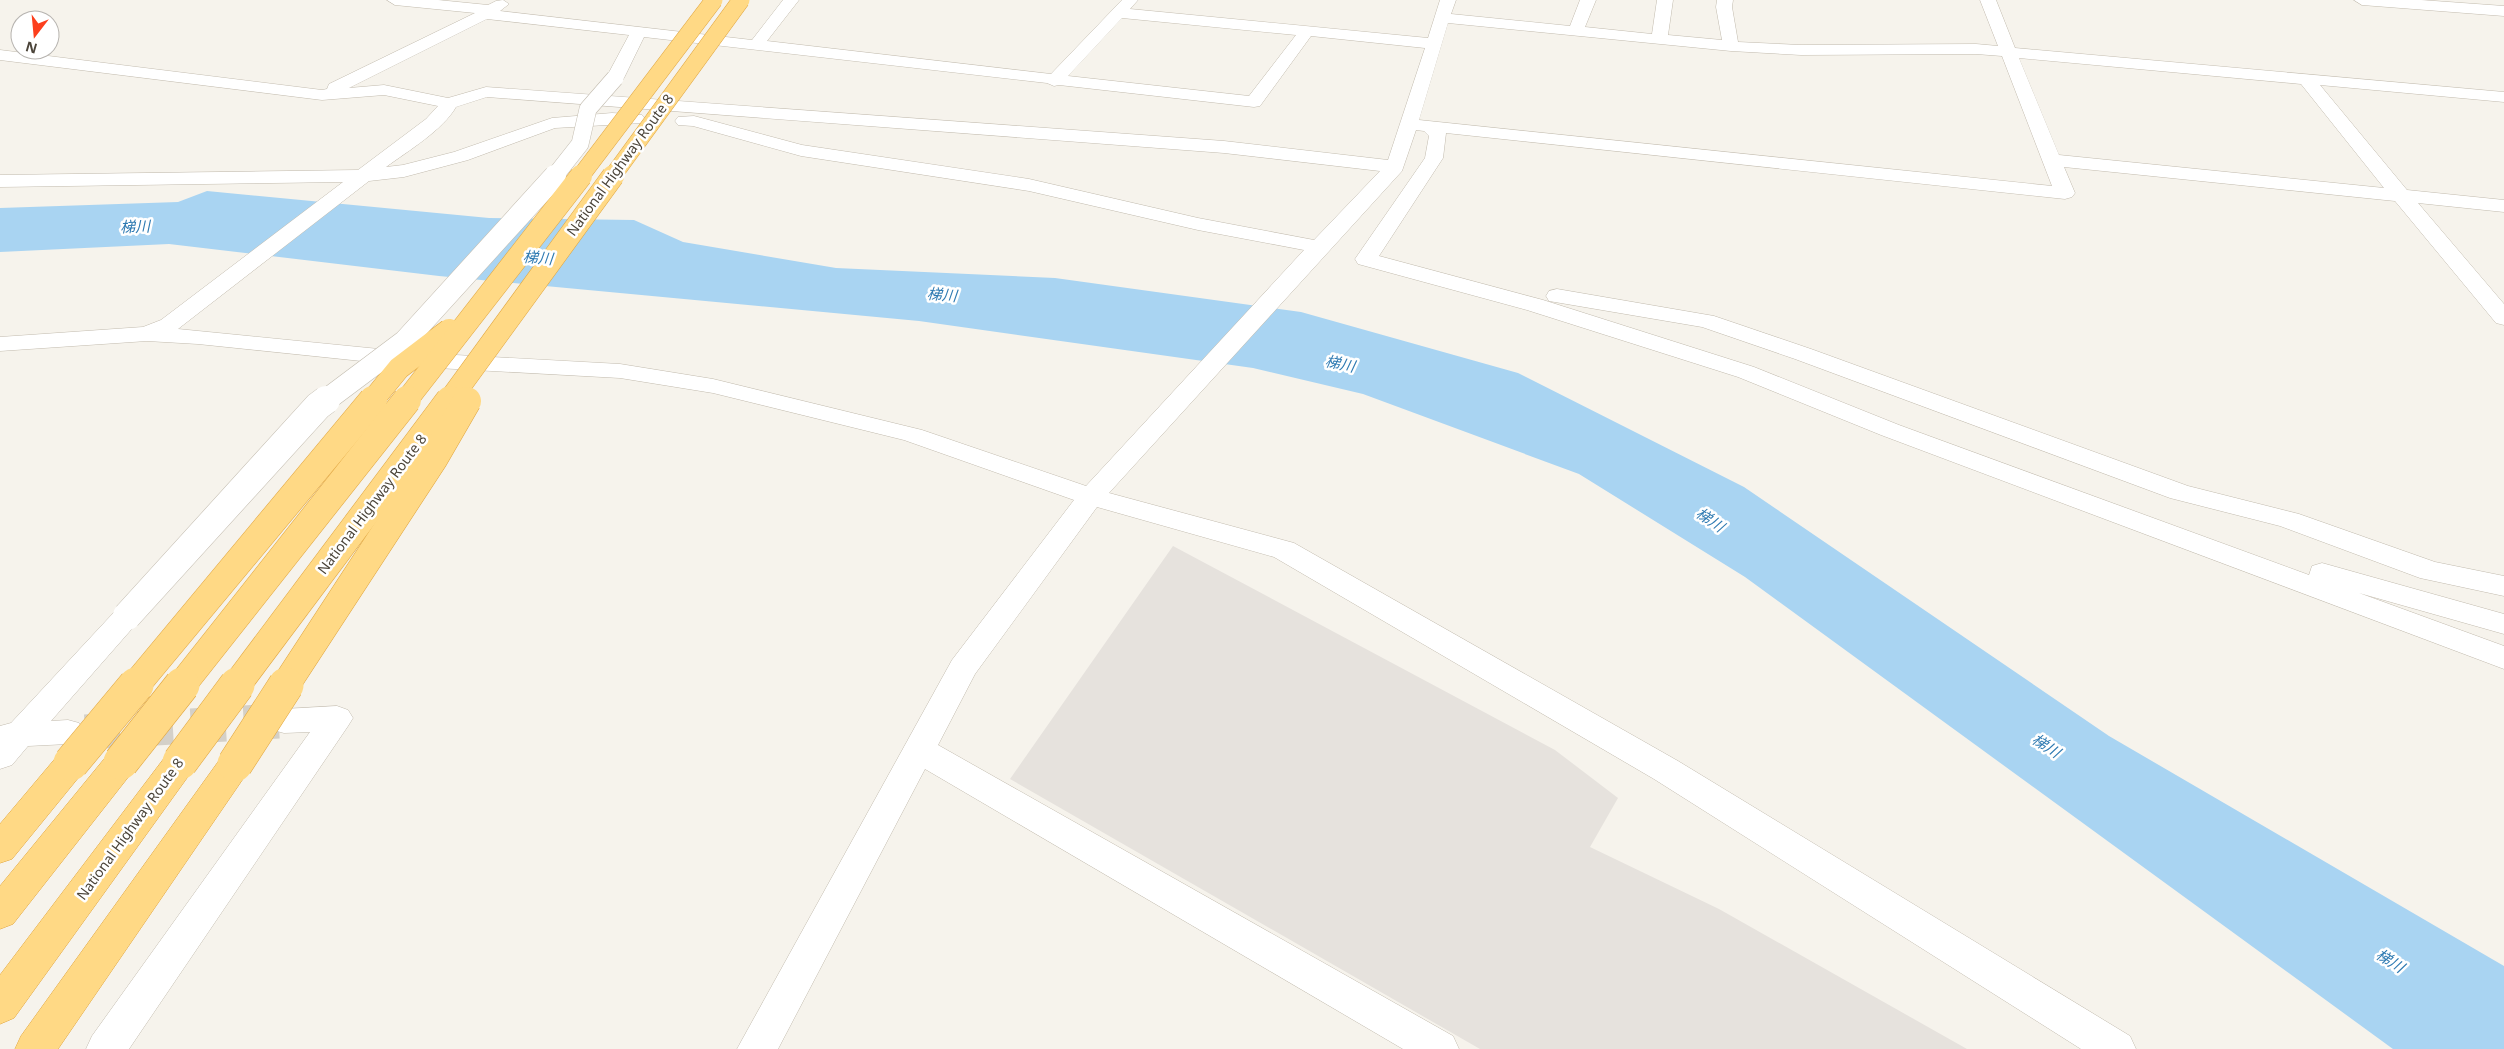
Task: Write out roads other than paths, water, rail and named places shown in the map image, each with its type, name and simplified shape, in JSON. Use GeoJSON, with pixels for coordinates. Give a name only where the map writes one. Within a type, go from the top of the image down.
{"type":"FeatureCollection","features":[{"type":"Feature","properties":{"kind":"highway","name":"National Highway Route 8"},"geometry":{"type":"LineString","coordinates":[[0,913],[603,149],[714,0]]}},
{"type":"Feature","properties":{"kind":"highway","name":"National Highway Route 8"},"geometry":{"type":"LineString","coordinates":[[0,1006],[522,301],[741,0]]}},
{"type":"Feature","properties":{"kind":"highway"},"geometry":{"type":"LineString","coordinates":[[35,1049],[235,764],[434,458],[522,301]]}},
{"type":"Feature","properties":{"kind":"highway"},"geometry":{"type":"LineString","coordinates":[[0,849],[70,748],[399,368],[477,310]]}},
{"type":"Feature","properties":{"kind":"street"},"geometry":{"type":"LineString","coordinates":[[395,0],[755,46],[1254,102],[1307,31]]}},
{"type":"Feature","properties":{"kind":"street"},"geometry":{"type":"LineString","coordinates":[[322,95],[508,0]]}},
{"type":"Feature","properties":{"kind":"street"},"geometry":{"type":"LineString","coordinates":[[755,46],[790,0]]}},
{"type":"Feature","properties":{"kind":"street"},"geometry":{"type":"LineString","coordinates":[[1054,81],[1130,0]]}},
{"type":"Feature","properties":{"kind":"street"},"geometry":{"type":"LineString","coordinates":[[757,1049],[963,668],[1098,490],[1315,252],[1395,168],[1419,125],[1434,44],[1448,0]]}},
{"type":"Feature","properties":{"kind":"street"},"geometry":{"type":"LineString","coordinates":[[1575,32],[1588,0]]}},
{"type":"Feature","properties":{"kind":"street"},"geometry":{"type":"LineString","coordinates":[[1659,40],[1665,0]]}},
{"type":"Feature","properties":{"kind":"street"},"geometry":{"type":"LineString","coordinates":[[1725,0],[1724,7],[1731,46]]}},
{"type":"Feature","properties":{"kind":"street"},"geometry":{"type":"LineString","coordinates":[[1419,125],[2065,192],[2050,160],[1988,0]]}},
{"type":"Feature","properties":{"kind":"street"},"geometry":{"type":"LineString","coordinates":[[2362,0],[2504,11]]}},
{"type":"Feature","properties":{"kind":"street"},"geometry":{"type":"LineString","coordinates":[[1118,13],[1434,44]]}},
{"type":"Feature","properties":{"kind":"street"},"geometry":{"type":"LineString","coordinates":[[1441,18],[1731,46],[1801,50],[1976,49],[2504,97]]}},
{"type":"Feature","properties":{"kind":"street"},"geometry":{"type":"LineString","coordinates":[[6,742],[127,616],[318,406],[405,341],[563,167],[580,144],[588,109],[615,78],[639,32]]}},
{"type":"Feature","properties":{"kind":"street"},"geometry":{"type":"LineString","coordinates":[[0,55],[322,95],[384,90],[449,103],[486,92],[496,92],[1224,147],[1395,168]]}},
{"type":"Feature","properties":{"kind":"street"},"geometry":{"type":"LineString","coordinates":[[2306,79],[2504,318]]}},
{"type":"Feature","properties":{"kind":"street"},"geometry":{"type":"LineString","coordinates":[[147,334],[169,325],[432,123],[444,112],[449,103]]}},
{"type":"Feature","properties":{"kind":"street"},"geometry":{"type":"LineString","coordinates":[[0,181],[359,178],[404,171],[461,156],[552,123],[612,118],[694,121],[801,150],[1029,185],[1315,252]]}},
{"type":"Feature","properties":{"kind":"street"},"geometry":{"type":"LineString","coordinates":[[1419,125],[1438,135],[1434,158],[1366,259],[1490,292],[1612,328],[1746,372],[1900,433],[2504,658]]}},
{"type":"Feature","properties":{"kind":"street"},"geometry":{"type":"LineString","coordinates":[[2050,160],[2504,206]]}},
{"type":"Feature","properties":{"kind":"street"},"geometry":{"type":"LineString","coordinates":[[1490,292],[1520,290],[1706,321],[1803,354],[2179,492],[2289,520],[2430,571],[2504,586]]}},
{"type":"Feature","properties":{"kind":"street"},"geometry":{"type":"LineString","coordinates":[[0,329],[82,329],[113,336]]}},
{"type":"Feature","properties":{"kind":"street"},"geometry":{"type":"LineString","coordinates":[[0,344],[147,334],[198,337],[419,360],[620,371],[712,386],[913,435],[1098,490],[1284,550],[1666,770],[2116,1049]]}},
{"type":"Feature","properties":{"kind":"street"},"geometry":{"type":"LineString","coordinates":[[2289,578],[2317,572],[2504,624]]}},
{"type":"Feature","properties":{"kind":"street"},"geometry":{"type":"LineString","coordinates":[[106,1049],[337,718],[284,721]]}},
{"type":"Feature","properties":{"kind":"street"},"geometry":{"type":"LineString","coordinates":[[6,742],[70,748]]}},
{"type":"Feature","properties":{"kind":"street"},"geometry":{"type":"LineString","coordinates":[[918,749],[1437,1048]]}},
{"type":"Feature","properties":{"kind":"water","name":"梯川"},"geometry":{"type":"Polygon","coordinates":[[[207,191],[489,218],[634,220],[683,242],[836,268],[1055,278],[1301,312],[1518,373],[1744,487],[2109,736],[2504,966],[2504,1049],[2393,1049],[1745,577],[1579,474],[1363,394],[1253,368],[919,321],[439,276],[169,244],[0,252],[0,208],[178,202],[207,191]]]}},
{"type":"Feature","properties":{"kind":"tunnel"},"geometry":{"type":"LineString","coordinates":[[85,732],[279,721]]}}]}
